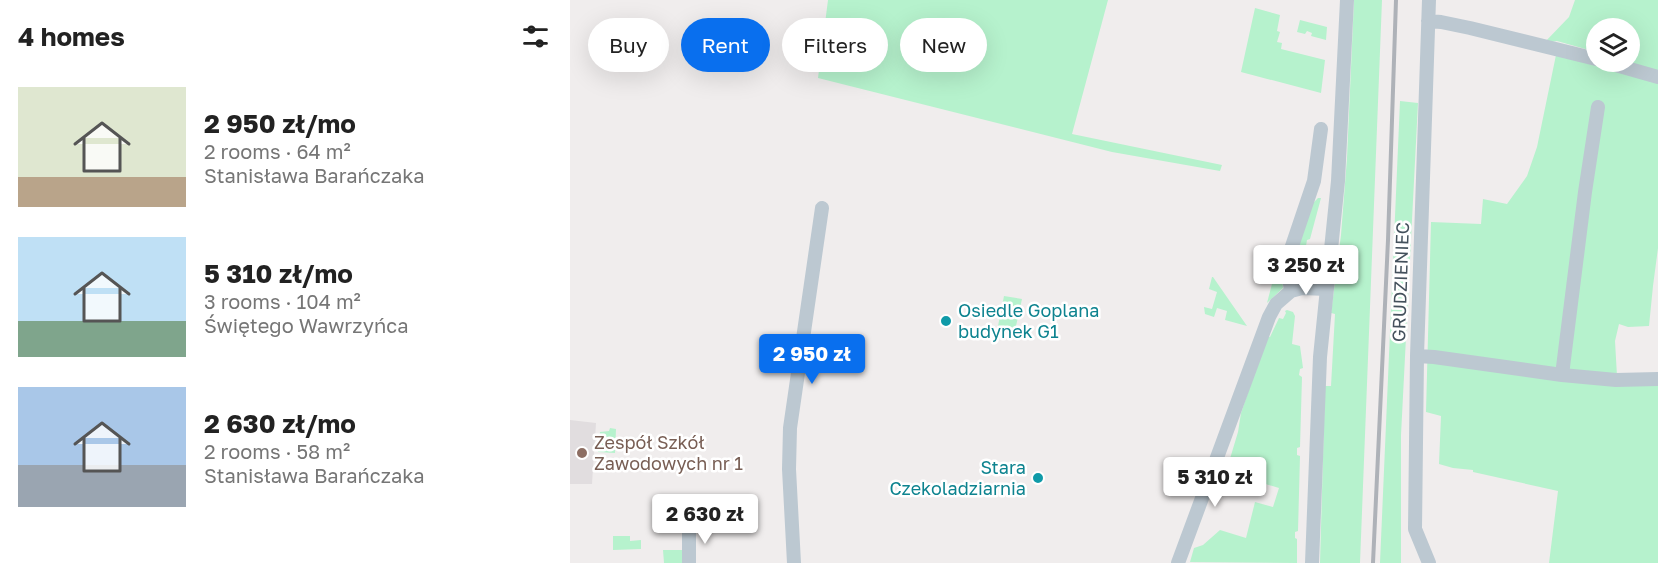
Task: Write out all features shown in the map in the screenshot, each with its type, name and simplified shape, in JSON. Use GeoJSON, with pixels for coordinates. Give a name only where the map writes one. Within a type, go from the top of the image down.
{"type":"FeatureCollection","features":[{"type":"Feature","properties":{"kind":"street"},"geometry":{"type":"LineString","coordinates":[[1312,563],[1319,367],[1338,181],[1347,0]]}},
{"type":"Feature","properties":{"kind":"street","name":"GRUDZIENIEC"},"geometry":{"type":"LineString","coordinates":[[1429,0],[1417,356],[1414,529],[1429,563]]}},
{"type":"Feature","properties":{"kind":"street"},"geometry":{"type":"LineString","coordinates":[[1428,21],[1470,28],[1586,57]]}},
{"type":"Feature","properties":{"kind":"street"},"geometry":{"type":"LineString","coordinates":[[1640,72],[1658,77]]}},
{"type":"Feature","properties":{"kind":"street"},"geometry":{"type":"LineString","coordinates":[[1562,375],[1598,107]]}},
{"type":"Feature","properties":{"kind":"street"},"geometry":{"type":"LineString","coordinates":[[1291,291],[1288,258],[1314,181],[1321,129]]}},
{"type":"Feature","properties":{"kind":"street"},"geometry":{"type":"LineString","coordinates":[[794,563],[789,469],[790,428],[822,208]]}},
{"type":"Feature","properties":{"kind":"street"},"geometry":{"type":"LineString","coordinates":[[1178,563],[1269,316],[1276,304],[1291,291],[1302,288],[1327,289]]}},
{"type":"Feature","properties":{"kind":"street"},"geometry":{"type":"LineString","coordinates":[[1417,356],[1562,375],[1616,380],[1658,379]]}},
{"type":"Feature","properties":{"kind":"street"},"geometry":{"type":"LineString","coordinates":[[689,527],[689,563]]}},
{"type":"Feature","properties":{"kind":"shaded area","name":"Zespół Szkół Zawodowych nr 1"},"geometry":{"type":"Polygon","coordinates":[[[570,420],[596,423],[592,484],[570,484],[570,420]]]}},
{"type":"Feature","properties":{"kind":"green space"},"geometry":{"type":"Polygon","coordinates":[[[828,0],[1108,0],[1072,134],[1222,165],[1220,171],[1112,152],[818,78],[819,72],[888,72],[888,18],[826,18],[828,0]]]}},
{"type":"Feature","properties":{"kind":"green space"},"geometry":{"type":"Polygon","coordinates":[[[1354,0],[1382,0],[1360,563],[1320,563],[1325,386],[1331,386],[1335,314],[1331,313],[1341,235],[1347,158],[1354,0]]]}},
{"type":"Feature","properties":{"kind":"green space"},"geometry":{"type":"Polygon","coordinates":[[[1575,0],[1658,0],[1658,72],[1640,67],[1640,18],[1586,18],[1586,49],[1557,41],[1544,43],[1569,17],[1575,0]]]}},
{"type":"Feature","properties":{"kind":"green space"},"geometry":{"type":"Polygon","coordinates":[[[1255,8],[1280,15],[1277,31],[1280,32],[1277,42],[1282,43],[1281,49],[1325,60],[1321,93],[1241,72],[1255,8]]]}},
{"type":"Feature","properties":{"kind":"green space"},"geometry":{"type":"Polygon","coordinates":[[[1300,20],[1327,27],[1326,40],[1311,36],[1312,33],[1307,31],[1305,34],[1297,32],[1300,20]]]}},
{"type":"Feature","properties":{"kind":"green space"},"geometry":{"type":"Polygon","coordinates":[[[1556,55],[1586,63],[1586,72],[1620,72],[1658,82],[1658,248],[1649,326],[1628,327],[1619,324],[1615,341],[1617,376],[1658,375],[1658,563],[1549,563],[1558,491],[1439,464],[1441,416],[1426,412],[1431,222],[1481,224],[1483,199],[1507,204],[1527,176],[1537,147],[1556,55]]]}},
{"type":"Feature","properties":{"kind":"green space"},"geometry":{"type":"Polygon","coordinates":[[[1400,101],[1418,103],[1401,435],[1401,563],[1380,563],[1400,101]]]}},
{"type":"Feature","properties":{"kind":"green space"},"geometry":{"type":"Polygon","coordinates":[[[1321,198],[1310,239],[1307,240],[1306,246],[1309,247],[1307,260],[1294,265],[1294,256],[1313,203],[1321,198]]]}},
{"type":"Feature","properties":{"kind":"green space"},"geometry":{"type":"Polygon","coordinates":[[[1276,273],[1282,274],[1283,288],[1267,303],[1274,276],[1276,273]]]}},
{"type":"Feature","properties":{"kind":"green space"},"geometry":{"type":"Polygon","coordinates":[[[1212,277],[1247,326],[1225,320],[1227,311],[1217,308],[1214,317],[1205,314],[1204,307],[1212,309],[1217,292],[1209,289],[1212,277]]]}},
{"type":"Feature","properties":{"kind":"green space"},"geometry":{"type":"Polygon","coordinates":[[[1004,296],[1022,299],[1014,335],[997,331],[1004,296]]]}},
{"type":"Feature","properties":{"kind":"green space"},"geometry":{"type":"Polygon","coordinates":[[[1287,310],[1293,312],[1295,316],[1292,344],[1300,346],[1303,368],[1300,369],[1299,375],[1302,377],[1300,447],[1297,448],[1297,455],[1300,456],[1298,531],[1295,532],[1297,563],[1190,562],[1194,548],[1203,545],[1220,530],[1246,538],[1255,502],[1273,507],[1279,488],[1226,472],[1241,413],[1267,336],[1270,337],[1279,318],[1283,319],[1287,310]]]}},
{"type":"Feature","properties":{"kind":"green space"},"geometry":{"type":"Polygon","coordinates":[[[610,428],[616,429],[615,453],[598,452],[600,432],[609,431],[610,428]]]}},
{"type":"Feature","properties":{"kind":"green space"},"geometry":{"type":"Polygon","coordinates":[[[613,536],[630,536],[630,541],[641,540],[641,549],[613,550],[613,536]]]}},
{"type":"Feature","properties":{"kind":"green space"},"geometry":{"type":"Polygon","coordinates":[[[663,550],[684,550],[684,563],[664,563],[663,550]]]}},
{"type":"Feature","properties":{"kind":"railway"},"geometry":{"type":"LineString","coordinates":[[1373,563],[1388,240],[1396,0]]}},
{"type":"Feature","properties":{"kind":"place","name":"Osiedle Goplana budynek G1"},"geometry":{"type":"Point","coordinates":[946,321]}},
{"type":"Feature","properties":{"kind":"place","name":"Zespół Szkół Zawodowych nr 1"},"geometry":{"type":"Point","coordinates":[582,453]}},
{"type":"Feature","properties":{"kind":"place","name":"Stara Czekoladziarnia"},"geometry":{"type":"Point","coordinates":[1038,478]}}]}
